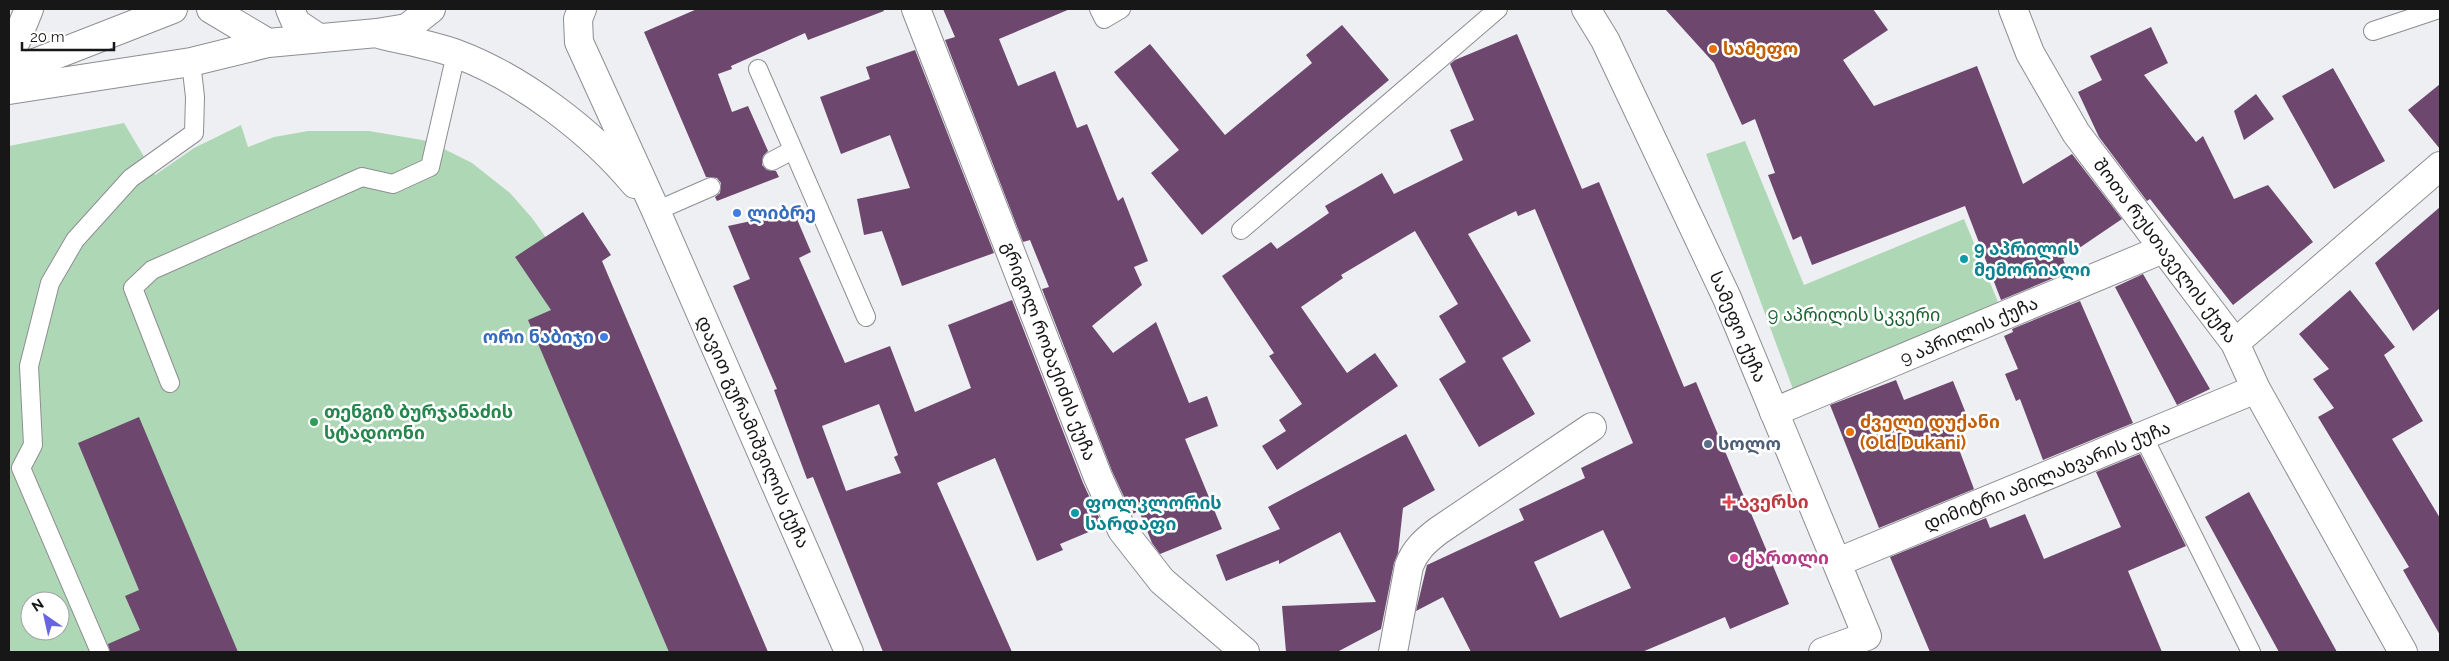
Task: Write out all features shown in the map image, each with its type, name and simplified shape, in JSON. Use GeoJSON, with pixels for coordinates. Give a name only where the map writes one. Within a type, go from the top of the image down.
{"type":"FeatureCollection","features":[{"type":"Feature","properties":{"kind":"street"},"geometry":{"type":"LineString","coordinates":[[9,48],[16,41],[29,9]]}},
{"type":"Feature","properties":{"kind":"street"},"geometry":{"type":"LineString","coordinates":[[9,73],[173,9]]}},
{"type":"Feature","properties":{"kind":"street"},"geometry":{"type":"LineString","coordinates":[[212,9],[268,42]]}},
{"type":"Feature","properties":{"kind":"street"},"geometry":{"type":"LineString","coordinates":[[290,9],[296,22],[317,37]]}},
{"type":"Feature","properties":{"kind":"street"},"geometry":{"type":"LineString","coordinates":[[9,90],[191,62],[268,42],[377,33],[407,28],[431,9]]}},
{"type":"Feature","properties":{"kind":"street","name":"დავით გურამიშვილის ქუჩა"},"geometry":{"type":"LineString","coordinates":[[582,9],[578,19],[579,42],[656,211],[849,652]]}},
{"type":"Feature","properties":{"kind":"street","name":"გრიგოლ რობაქიძის ქუჩა"},"geometry":{"type":"LineString","coordinates":[[916,9],[1098,477],[1122,530],[1162,581],[1244,652]]}},
{"type":"Feature","properties":{"kind":"street","name":"სამეფო ქუჩა"},"geometry":{"type":"LineString","coordinates":[[1586,9],[1605,40],[1727,298],[1838,562],[1870,644]]}},
{"type":"Feature","properties":{"kind":"street","name":"შოთა რუსთაველის ქუჩა"},"geometry":{"type":"LineString","coordinates":[[2013,9],[2030,53],[2076,133],[2235,342],[2256,390],[2403,652]]}},
{"type":"Feature","properties":{"kind":"street","name":"დავით გურამიშვილის ქუჩა"},"geometry":{"type":"LineString","coordinates":[[377,33],[456,54],[493,71],[531,94],[585,134],[620,166],[656,211]]}},
{"type":"Feature","properties":{"kind":"street"},"geometry":{"type":"LineString","coordinates":[[2235,342],[2440,166]]}},
{"type":"Feature","properties":{"kind":"street","name":"9 აპრილის ქუჩა"},"geometry":{"type":"LineString","coordinates":[[1774,412],[2160,244]]}},
{"type":"Feature","properties":{"kind":"street","name":"დიმიტრი ამილახვარის ქუჩა"},"geometry":{"type":"LineString","coordinates":[[1838,562],[2256,390]]}},
{"type":"Feature","properties":{"kind":"street"},"geometry":{"type":"LineString","coordinates":[[1393,652],[1409,566],[1413,555],[1422,544],[1438,531],[1592,427]]}},
{"type":"Feature","properties":{"kind":"street"},"geometry":{"type":"LineString","coordinates":[[1823,652],[1870,644]]}},
{"type":"Feature","properties":{"kind":"lane"},"geometry":{"type":"LineString","coordinates":[[1099,9],[1104,19],[1121,9]]}},
{"type":"Feature","properties":{"kind":"lane"},"geometry":{"type":"LineString","coordinates":[[1241,230],[1498,9]]}},
{"type":"Feature","properties":{"kind":"lane"},"geometry":{"type":"LineString","coordinates":[[2373,31],[2439,9]]}},
{"type":"Feature","properties":{"kind":"lane"},"geometry":{"type":"LineString","coordinates":[[170,383],[133,288],[152,270],[362,177],[393,184],[430,167],[456,54]]}},
{"type":"Feature","properties":{"kind":"lane"},"geometry":{"type":"LineString","coordinates":[[100,652],[22,468],[33,445],[29,366],[50,283],[75,240],[131,178],[194,133],[195,97],[191,62]]}},
{"type":"Feature","properties":{"kind":"lane"},"geometry":{"type":"LineString","coordinates":[[758,69],[866,317]]}},
{"type":"Feature","properties":{"kind":"lane"},"geometry":{"type":"LineString","coordinates":[[772,161],[793,150]]}},
{"type":"Feature","properties":{"kind":"lane"},"geometry":{"type":"LineString","coordinates":[[656,211],[711,187]]}},
{"type":"Feature","properties":{"kind":"lane"},"geometry":{"type":"LineString","coordinates":[[2143,436],[2251,652]]}},
{"type":"Feature","properties":{"kind":"green space","name":"თენგიზ ბურჯანაძის სტადიონი"},"geometry":{"type":"Polygon","coordinates":[[[124,123],[155,175],[194,148],[241,125],[248,147],[274,137],[308,131],[369,131],[428,141],[472,163],[510,193],[532,218],[552,246],[574,315],[718,652],[9,652],[9,146],[124,123]]]}},
{"type":"Feature","properties":{"kind":"green space","name":"9 აპრილის სკვერი"},"geometry":{"type":"Polygon","coordinates":[[[1745,141],[1804,285],[1964,219],[2000,307],[1794,392],[1706,154],[1745,141]]]}},
{"type":"Feature","properties":{"kind":"building"},"geometry":{"type":"Polygon","coordinates":[[[697,9],[883,9],[884,11],[808,40],[805,33],[731,66],[732,69],[718,74],[732,112],[748,106],[768,151],[763,156],[762,165],[767,170],[776,171],[779,177],[717,201],[715,197],[720,193],[721,183],[717,178],[706,177],[644,32],[697,9]]]}},
{"type":"Feature","properties":{"kind":"building"},"geometry":{"type":"Polygon","coordinates":[[[943,9],[1070,9],[999,39],[1018,86],[1055,71],[1077,128],[1087,124],[1118,201],[1123,197],[1148,261],[1134,267],[1142,285],[1092,326],[1113,353],[1156,322],[1189,403],[1207,396],[1218,426],[1185,439],[1222,529],[1160,554],[1152,543],[1139,511],[1132,514],[1112,471],[1042,289],[1049,287],[1030,240],[1023,242],[945,40],[955,37],[943,9]]]}},
{"type":"Feature","properties":{"kind":"building"},"geometry":{"type":"Polygon","coordinates":[[[1665,9],[1873,9],[1888,30],[1843,60],[1874,106],[1977,66],[2023,184],[2072,154],[2122,219],[2063,259],[2068,272],[2001,300],[1965,206],[1812,265],[1801,236],[1793,240],[1768,175],[1775,173],[1755,119],[1742,125],[1714,63],[1665,9]]]}},
{"type":"Feature","properties":{"kind":"building"},"geometry":{"type":"Polygon","coordinates":[[[1342,25],[1389,80],[1202,235],[1151,173],[1179,150],[1114,72],[1150,44],[1225,135],[1312,63],[1306,55],[1342,25]]]}},
{"type":"Feature","properties":{"kind":"building"},"geometry":{"type":"Polygon","coordinates":[[[2151,27],[2168,63],[2144,75],[2196,142],[2203,136],[2234,199],[2268,185],[2313,242],[2233,305],[2150,199],[2147,201],[2099,137],[2078,92],[2102,80],[2090,56],[2151,27]]]}},
{"type":"Feature","properties":{"kind":"building"},"geometry":{"type":"Polygon","coordinates":[[[1517,34],[1582,189],[1599,182],[1684,387],[1696,382],[1789,604],[1730,629],[1725,617],[1642,652],[1471,652],[1443,597],[1416,611],[1427,565],[1524,520],[1519,509],[1585,478],[1581,468],[1633,443],[1535,209],[1518,216],[1516,211],[1468,234],[1531,341],[1502,358],[1535,414],[1479,447],[1439,379],[1466,362],[1439,316],[1458,304],[1415,231],[1341,275],[1343,278],[1301,307],[1347,373],[1375,353],[1398,386],[1277,470],[1262,446],[1286,431],[1279,420],[1302,404],[1269,356],[1274,353],[1222,276],[1271,242],[1277,249],[1329,213],[1325,206],[1382,173],[1394,194],[1463,160],[1450,130],[1474,120],[1450,64],[1455,60],[1517,34]],[[1603,530],[1534,562],[1560,618],[1631,588],[1603,530]]]}},
{"type":"Feature","properties":{"kind":"building"},"geometry":{"type":"Polygon","coordinates":[[[915,50],[994,253],[902,286],[882,231],[864,235],[857,199],[910,188],[890,135],[841,154],[820,97],[870,79],[866,67],[915,50]]]}},
{"type":"Feature","properties":{"kind":"building"},"geometry":{"type":"Polygon","coordinates":[[[2333,68],[2385,161],[2334,189],[2282,96],[2333,68]]]}},
{"type":"Feature","properties":{"kind":"building"},"geometry":{"type":"Polygon","coordinates":[[[2440,84],[2440,149],[2408,110],[2440,84]]]}},
{"type":"Feature","properties":{"kind":"building"},"geometry":{"type":"Polygon","coordinates":[[[2256,94],[2274,119],[2244,140],[2234,111],[2256,94]]]}},
{"type":"Feature","properties":{"kind":"building"},"geometry":{"type":"Polygon","coordinates":[[[2440,207],[2440,308],[2413,331],[2375,263],[2440,207]]]}},
{"type":"Feature","properties":{"kind":"building"},"geometry":{"type":"Polygon","coordinates":[[[583,212],[611,255],[602,261],[768,652],[669,652],[528,320],[551,310],[515,257],[583,212]]]}},
{"type":"Feature","properties":{"kind":"building"},"geometry":{"type":"Polygon","coordinates":[[[794,212],[811,252],[799,258],[845,363],[890,346],[915,412],[971,388],[948,325],[1012,300],[1083,483],[1103,526],[1060,544],[1063,550],[1037,561],[995,458],[937,483],[1012,652],[883,652],[813,477],[807,479],[774,390],[777,389],[733,286],[750,279],[728,226],[794,212]],[[879,404],[822,426],[846,491],[901,473],[894,457],[898,455],[879,404]]]}},
{"type":"Feature","properties":{"kind":"building"},"geometry":{"type":"Polygon","coordinates":[[[2143,274],[2210,389],[2177,405],[2115,287],[2143,274]]]}},
{"type":"Feature","properties":{"kind":"building"},"geometry":{"type":"Polygon","coordinates":[[[2350,290],[2395,347],[2384,355],[2423,421],[2392,439],[2440,518],[2440,635],[2403,570],[2409,567],[2318,417],[2334,408],[2313,379],[2329,369],[2299,334],[2350,290]]]}},
{"type":"Feature","properties":{"kind":"building"},"geometry":{"type":"Polygon","coordinates":[[[2080,301],[2133,423],[2043,460],[2020,399],[2016,401],[2005,374],[2018,369],[2004,336],[2013,332],[2012,329],[2080,301]]]}},
{"type":"Feature","properties":{"kind":"building"},"geometry":{"type":"Polygon","coordinates":[[[1896,380],[1904,400],[1953,381],[1969,421],[1951,428],[1974,489],[1879,528],[1830,405],[1896,380]]]}},
{"type":"Feature","properties":{"kind":"building"},"geometry":{"type":"Polygon","coordinates":[[[139,417],[238,652],[110,652],[108,644],[140,630],[125,596],[139,590],[78,443],[139,417]]]}},
{"type":"Feature","properties":{"kind":"building"},"geometry":{"type":"Polygon","coordinates":[[[1406,434],[1435,490],[1403,508],[1398,553],[1394,563],[1381,629],[1337,652],[1286,652],[1282,606],[1376,602],[1340,532],[1279,564],[1279,560],[1226,581],[1216,555],[1280,529],[1268,507],[1406,434]]]}},
{"type":"Feature","properties":{"kind":"building"},"geometry":{"type":"Polygon","coordinates":[[[2140,454],[2186,546],[2128,571],[2162,652],[1930,652],[1890,557],[1986,518],[1990,528],[2025,514],[2044,559],[2121,527],[2096,472],[2140,454]]]}},
{"type":"Feature","properties":{"kind":"building"},"geometry":{"type":"Polygon","coordinates":[[[2249,492],[2337,652],[2279,652],[2205,517],[2249,492]]]}},
{"type":"Feature","properties":{"kind":"place","name":"სამეფო"},"geometry":{"type":"Point","coordinates":[1713,49]}},
{"type":"Feature","properties":{"kind":"place","name":"ლიბრე"},"geometry":{"type":"Point","coordinates":[737,213]}},
{"type":"Feature","properties":{"kind":"place","name":"9 აპრილის მემორიალი"},"geometry":{"type":"Point","coordinates":[1964,259]}},
{"type":"Feature","properties":{"kind":"place","name":"ორი ნაბიჯი"},"geometry":{"type":"Point","coordinates":[604,337]}},
{"type":"Feature","properties":{"kind":"place","name":"თენგიზ ბურჯანაძის სტადიონი"},"geometry":{"type":"Point","coordinates":[314,422]}},
{"type":"Feature","properties":{"kind":"place","name":"ძველი დუქანი (Old Dukani)"},"geometry":{"type":"Point","coordinates":[1850,432]}},
{"type":"Feature","properties":{"kind":"place","name":"სოლო"},"geometry":{"type":"Point","coordinates":[1708,444]}},
{"type":"Feature","properties":{"kind":"place","name":"ავერსი"},"geometry":{"type":"Point","coordinates":[1729,502]}},
{"type":"Feature","properties":{"kind":"place","name":"ფოლკლორის სარდაფი"},"geometry":{"type":"Point","coordinates":[1075,513]}},
{"type":"Feature","properties":{"kind":"place","name":"ქართლი"},"geometry":{"type":"Point","coordinates":[1734,558]}}]}
